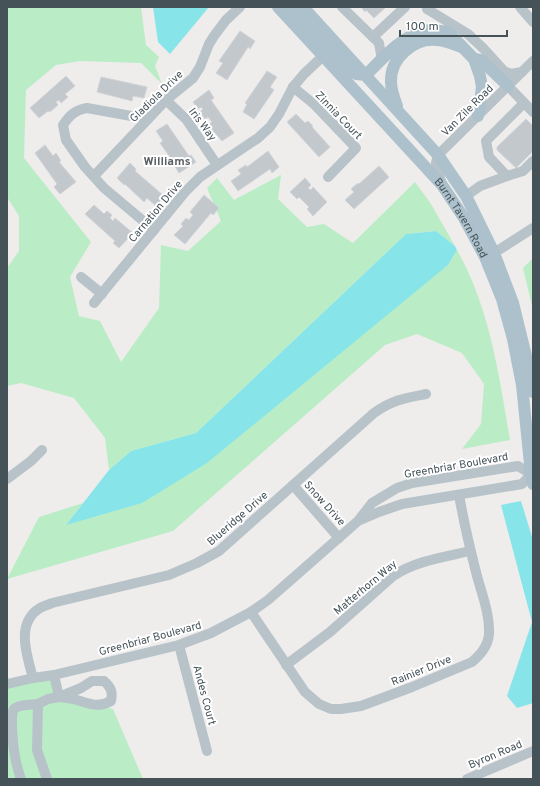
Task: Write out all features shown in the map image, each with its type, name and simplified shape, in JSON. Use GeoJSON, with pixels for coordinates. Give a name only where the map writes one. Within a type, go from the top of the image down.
{"type":"FeatureCollection","features":[{"type":"Feature","properties":{"kind":"main road","name":"Burnt Tavern Road"},"geometry":{"type":"LineString","coordinates":[[278,7],[442,184],[464,218],[485,257],[502,299],[513,339],[522,385],[532,476]]}},
{"type":"Feature","properties":{"kind":"main road"},"geometry":{"type":"LineString","coordinates":[[290,7],[348,69],[356,74],[366,75],[412,35],[424,31],[448,32],[474,59],[482,87],[478,116]]}},
{"type":"Feature","properties":{"kind":"main road","name":"Burnt Tavern Road"},"geometry":{"type":"LineString","coordinates":[[303,7],[438,155],[466,196],[494,253],[513,303],[526,356],[531,387],[533,414]]}},
{"type":"Feature","properties":{"kind":"main road"},"geometry":{"type":"LineString","coordinates":[[400,112],[392,94],[390,80],[394,67],[401,54],[410,46],[422,41],[436,40],[461,46]]}},
{"type":"Feature","properties":{"kind":"main road"},"geometry":{"type":"LineString","coordinates":[[474,59],[481,60],[508,86]]}},
{"type":"Feature","properties":{"kind":"street","name":"Gladiola Drive"},"geometry":{"type":"LineString","coordinates":[[94,176],[166,100],[193,78],[200,67],[209,44],[214,36],[226,20],[240,7]]}},
{"type":"Feature","properties":{"kind":"street"},"geometry":{"type":"LineString","coordinates":[[342,7],[368,34],[374,37],[379,43],[382,60]]}},
{"type":"Feature","properties":{"kind":"street"},"geometry":{"type":"LineString","coordinates":[[374,37],[405,7]]}},
{"type":"Feature","properties":{"kind":"street"},"geometry":{"type":"LineString","coordinates":[[520,7],[533,22]]}},
{"type":"Feature","properties":{"kind":"street"},"geometry":{"type":"LineString","coordinates":[[426,8],[440,31]]}},
{"type":"Feature","properties":{"kind":"street"},"geometry":{"type":"LineString","coordinates":[[426,8],[468,34],[504,71],[511,74],[522,72]]}},
{"type":"Feature","properties":{"kind":"street","name":"Carnation Drive"},"geometry":{"type":"LineString","coordinates":[[94,303],[185,192],[200,177],[258,138],[270,127],[293,87],[323,56]]}},
{"type":"Feature","properties":{"kind":"street","name":"Van Zile Road"},"geometry":{"type":"LineString","coordinates":[[438,155],[533,61]]}},
{"type":"Feature","properties":{"kind":"street"},"geometry":{"type":"LineString","coordinates":[[508,86],[533,112]]}},
{"type":"Feature","properties":{"kind":"street","name":"Zinnia Court"},"geometry":{"type":"LineString","coordinates":[[293,87],[315,105],[356,148],[328,177]]}},
{"type":"Feature","properties":{"kind":"street","name":"Iris Way"},"geometry":{"type":"LineString","coordinates":[[166,100],[186,119],[217,165]]}},
{"type":"Feature","properties":{"kind":"street"},"geometry":{"type":"LineString","coordinates":[[507,176],[489,157],[486,141],[524,103]]}},
{"type":"Feature","properties":{"kind":"street"},"geometry":{"type":"LineString","coordinates":[[148,119],[87,108],[78,110],[69,116],[63,125],[66,140],[104,188],[154,230]]}},
{"type":"Feature","properties":{"kind":"street"},"geometry":{"type":"LineString","coordinates":[[438,155],[436,163],[442,184]]}},
{"type":"Feature","properties":{"kind":"street"},"geometry":{"type":"LineString","coordinates":[[466,196],[480,186],[523,171],[533,161]]}},
{"type":"Feature","properties":{"kind":"street"},"geometry":{"type":"LineString","coordinates":[[494,253],[533,228]]}},
{"type":"Feature","properties":{"kind":"street"},"geometry":{"type":"LineString","coordinates":[[81,277],[102,294]]}},
{"type":"Feature","properties":{"kind":"street","name":"Blueridge Drive"},"geometry":{"type":"LineString","coordinates":[[33,678],[25,646],[24,633],[29,618],[40,608],[52,603],[169,575],[197,563],[218,550],[386,404],[426,394]]}},
{"type":"Feature","properties":{"kind":"street"},"geometry":{"type":"LineString","coordinates":[[7,479],[32,461],[42,450]]}},
{"type":"Feature","properties":{"kind":"street","name":"Greenbriar Boulevard"},"geometry":{"type":"LineString","coordinates":[[7,684],[54,675],[179,644],[212,633],[252,612],[358,521],[372,503],[397,488],[412,483],[518,466],[532,476],[522,484],[402,504],[358,521]]}},
{"type":"Feature","properties":{"kind":"street","name":"Snow Drive"},"geometry":{"type":"LineString","coordinates":[[292,485],[339,538]]}},
{"type":"Feature","properties":{"kind":"street","name":"Rainier Drive"},"geometry":{"type":"LineString","coordinates":[[252,612],[305,692],[319,704],[331,709],[361,706],[472,662],[480,656],[485,647],[489,634],[488,617],[465,530],[459,495]]}},
{"type":"Feature","properties":{"kind":"street","name":"Matterhorn Way"},"geometry":{"type":"LineString","coordinates":[[286,665],[325,636],[393,576],[403,569],[424,562],[470,551]]}},
{"type":"Feature","properties":{"kind":"street","name":"Andes Court"},"geometry":{"type":"LineString","coordinates":[[179,644],[207,751]]}},
{"type":"Feature","properties":{"kind":"street"},"geometry":{"type":"LineString","coordinates":[[54,675],[59,697]]}},
{"type":"Feature","properties":{"kind":"street"},"geometry":{"type":"LineString","coordinates":[[21,779],[16,766],[12,742],[12,713],[15,709],[38,704],[48,699],[59,697],[81,688],[92,681],[104,681],[110,687],[113,694],[111,701],[103,705],[96,705],[59,697]]}},
{"type":"Feature","properties":{"kind":"street"},"geometry":{"type":"LineString","coordinates":[[38,704],[37,750],[47,779]]}},
{"type":"Feature","properties":{"kind":"street","name":"Byron Road"},"geometry":{"type":"LineString","coordinates":[[467,779],[532,754]]}},
{"type":"Feature","properties":{"kind":"green space"},"geometry":{"type":"Polygon","coordinates":[[[7,7],[141,7],[146,45],[159,57],[155,66],[162,84],[141,63],[80,61],[56,65],[26,90],[24,158],[91,242],[70,277],[79,316],[100,321],[121,362],[159,308],[161,245],[188,251],[221,221],[207,188],[217,178],[234,200],[281,175],[278,199],[307,227],[324,224],[353,243],[415,182],[431,204],[455,246],[436,231],[406,234],[196,433],[131,451],[109,470],[105,438],[74,398],[21,383],[7,386],[7,268],[19,251],[19,216],[7,197],[7,7]]]}},
{"type":"Feature","properties":{"kind":"green space"},"geometry":{"type":"Polygon","coordinates":[[[457,250],[478,295],[492,342],[510,440],[462,449],[481,424],[484,384],[462,353],[417,334],[385,345],[173,531],[7,579],[39,517],[83,503],[67,524],[448,265],[457,250]]]}},
{"type":"Feature","properties":{"kind":"green space"},"geometry":{"type":"Polygon","coordinates":[[[533,258],[533,310],[523,268],[533,258]]]}},
{"type":"Feature","properties":{"kind":"green space"},"geometry":{"type":"Polygon","coordinates":[[[50,672],[56,693],[113,709],[143,779],[7,779],[7,683],[50,672]]]}},
{"type":"Feature","properties":{"kind":"water"},"geometry":{"type":"Polygon","coordinates":[[[153,7],[209,7],[170,54],[158,42],[153,7]]]}},
{"type":"Feature","properties":{"kind":"water"},"geometry":{"type":"Polygon","coordinates":[[[436,231],[455,246],[457,250],[448,265],[207,463],[142,503],[66,525],[109,470],[131,451],[196,433],[406,234],[436,231]]]}},
{"type":"Feature","properties":{"kind":"water"},"geometry":{"type":"Polygon","coordinates":[[[521,501],[533,540],[533,703],[517,708],[507,696],[532,622],[501,505],[521,501]]]}},
{"type":"Feature","properties":{"kind":"building"},"geometry":{"type":"Polygon","coordinates":[[[361,7],[386,7],[374,18],[366,10],[365,12],[361,7]]]}},
{"type":"Feature","properties":{"kind":"building"},"geometry":{"type":"Polygon","coordinates":[[[240,31],[255,41],[250,49],[248,47],[227,80],[216,73],[223,63],[219,61],[240,31]]]}},
{"type":"Feature","properties":{"kind":"building"},"geometry":{"type":"Polygon","coordinates":[[[267,71],[277,77],[270,87],[274,90],[254,119],[243,112],[247,104],[245,103],[267,71]]]}},
{"type":"Feature","properties":{"kind":"building"},"geometry":{"type":"Polygon","coordinates":[[[66,76],[75,86],[65,94],[68,97],[61,103],[59,100],[56,102],[58,105],[50,112],[48,111],[39,118],[30,108],[66,76]]]}},
{"type":"Feature","properties":{"kind":"building"},"geometry":{"type":"Polygon","coordinates":[[[101,77],[147,87],[144,98],[133,96],[132,101],[97,92],[101,77]]]}},
{"type":"Feature","properties":{"kind":"building"},"geometry":{"type":"Polygon","coordinates":[[[209,90],[214,98],[211,100],[234,133],[222,141],[208,125],[212,122],[208,117],[205,119],[200,112],[203,109],[201,107],[198,109],[193,102],[209,90]]]}},
{"type":"Feature","properties":{"kind":"building"},"geometry":{"type":"Polygon","coordinates":[[[296,114],[305,123],[308,121],[330,147],[319,157],[287,122],[296,114]]]}},
{"type":"Feature","properties":{"kind":"building"},"geometry":{"type":"Polygon","coordinates":[[[526,119],[533,126],[533,151],[516,168],[497,150],[497,147],[526,119]]]}},
{"type":"Feature","properties":{"kind":"building"},"geometry":{"type":"Polygon","coordinates":[[[167,124],[189,156],[191,155],[196,162],[179,173],[174,165],[175,164],[160,143],[163,141],[156,131],[167,124]]]}},
{"type":"Feature","properties":{"kind":"building"},"geometry":{"type":"Polygon","coordinates":[[[45,145],[53,156],[56,153],[61,161],[59,162],[76,182],[60,194],[54,187],[57,184],[35,153],[45,145]]]}},
{"type":"Feature","properties":{"kind":"building"},"geometry":{"type":"Polygon","coordinates":[[[268,151],[279,167],[272,173],[270,169],[238,191],[231,181],[241,174],[238,170],[246,165],[247,167],[268,151]]]}},
{"type":"Feature","properties":{"kind":"building"},"geometry":{"type":"Polygon","coordinates":[[[130,163],[136,169],[135,171],[164,196],[156,206],[147,198],[144,202],[117,178],[130,163]]]}},
{"type":"Feature","properties":{"kind":"building"},"geometry":{"type":"Polygon","coordinates":[[[379,166],[389,177],[354,209],[345,200],[354,192],[351,189],[358,183],[359,184],[379,166]]]}},
{"type":"Feature","properties":{"kind":"building"},"geometry":{"type":"Polygon","coordinates":[[[305,178],[311,185],[308,188],[311,190],[313,187],[327,202],[313,216],[307,209],[309,207],[299,197],[297,199],[290,192],[305,178]]]}},
{"type":"Feature","properties":{"kind":"building"},"geometry":{"type":"Polygon","coordinates":[[[204,195],[219,208],[213,215],[211,213],[185,244],[174,235],[183,226],[181,224],[186,218],[189,220],[193,215],[190,212],[204,195]]]}},
{"type":"Feature","properties":{"kind":"building"},"geometry":{"type":"Polygon","coordinates":[[[94,205],[104,214],[107,211],[112,215],[110,218],[113,221],[115,218],[133,233],[119,248],[113,243],[115,241],[85,214],[94,205]]]}},
{"type":"Feature","properties":{"kind":"district","name":"Williams"},"geometry":{"type":"Point","coordinates":[167,161]}}]}
